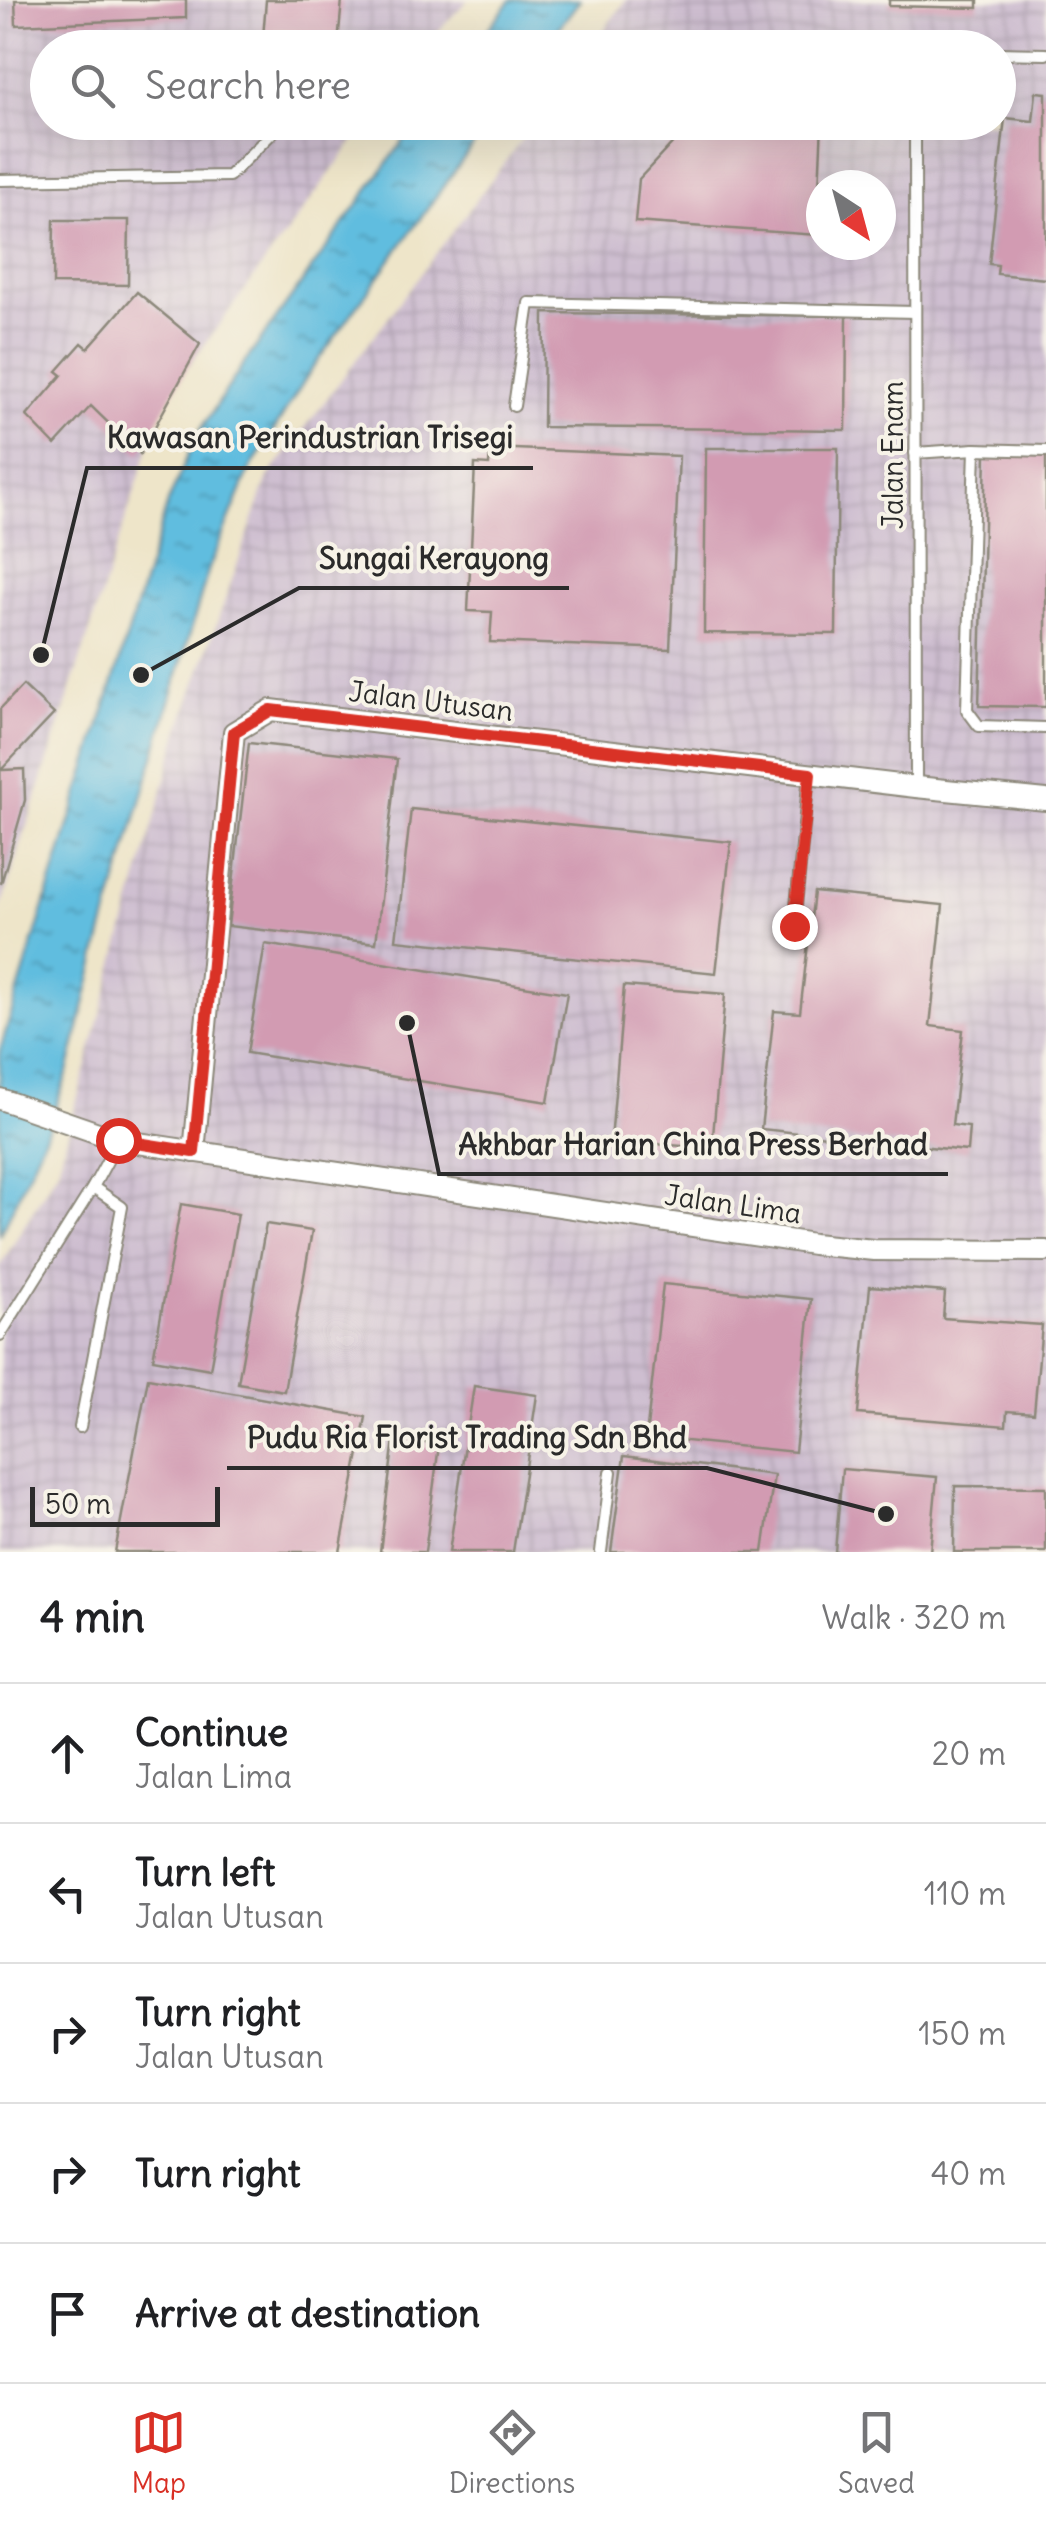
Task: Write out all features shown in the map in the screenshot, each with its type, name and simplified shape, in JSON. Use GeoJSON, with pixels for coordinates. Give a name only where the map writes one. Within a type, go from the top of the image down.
{"type":"FeatureCollection","features":[{"type":"Feature","properties":{"kind":"street","name":"Jalan Utusan"},"geometry":{"type":"LineString","coordinates":[[194,1152],[234,732],[271,710],[1046,800]]}},
{"type":"Feature","properties":{"kind":"street","name":"Jalan Lima"},"geometry":{"type":"LineString","coordinates":[[0,1099],[118,1140],[813,1244],[874,1250],[1046,1251]]}},
{"type":"Feature","properties":{"kind":"lane"},"geometry":{"type":"LineString","coordinates":[[1016,53],[1046,54]]}},
{"type":"Feature","properties":{"kind":"lane"},"geometry":{"type":"LineString","coordinates":[[0,180],[229,176],[265,140]]}},
{"type":"Feature","properties":{"kind":"lane","name":"Jalan Enam"},"geometry":{"type":"LineString","coordinates":[[915,140],[916,787]]}},
{"type":"Feature","properties":{"kind":"lane"},"geometry":{"type":"LineString","coordinates":[[514,406],[529,303],[915,312]]}},
{"type":"Feature","properties":{"kind":"lane"},"geometry":{"type":"LineString","coordinates":[[974,450],[967,710],[979,726],[1046,728]]}},
{"type":"Feature","properties":{"kind":"lane"},"geometry":{"type":"LineString","coordinates":[[916,453],[1046,451]]}},
{"type":"Feature","properties":{"kind":"lane"},"geometry":{"type":"LineString","coordinates":[[794,926],[810,774]]}},
{"type":"Feature","properties":{"kind":"lane"},"geometry":{"type":"LineString","coordinates":[[0,1335],[118,1140]]}},
{"type":"Feature","properties":{"kind":"lane"},"geometry":{"type":"LineString","coordinates":[[80,1426],[122,1207],[93,1187]]}},
{"type":"Feature","properties":{"kind":"lane"},"geometry":{"type":"LineString","coordinates":[[601,1552],[611,1472]]}},
{"type":"Feature","properties":{"kind":"shaded area"},"geometry":{"type":"Polygon","coordinates":[[[0,0],[468,0],[439,30],[30,30],[30,140],[355,140],[164,400],[0,910],[0,0]]]}},
{"type":"Feature","properties":{"kind":"shaded area"},"geometry":{"type":"Polygon","coordinates":[[[626,0],[1046,0],[1046,1552],[0,1552],[0,1266],[58,1169],[179,731],[268,477],[521,140],[1016,140],[1016,30],[604,30],[626,0]]]}},
{"type":"Feature","properties":{"kind":"water"},"geometry":{"type":"Polygon","coordinates":[[[511,0],[580,0],[557,30],[487,30],[511,0]]]}},
{"type":"Feature","properties":{"kind":"water"},"geometry":{"type":"Polygon","coordinates":[[[404,140],[477,140],[309,373],[250,469],[209,568],[103,931],[69,1069],[46,1134],[0,1236],[0,1050],[169,500],[195,439],[240,369],[404,140]]]}},
{"type":"Feature","properties":{"kind":"building"},"geometry":{"type":"Polygon","coordinates":[[[15,0],[186,0],[186,18],[16,25],[15,0]]]}},
{"type":"Feature","properties":{"kind":"building"},"geometry":{"type":"Polygon","coordinates":[[[266,0],[342,0],[339,30],[264,30],[266,0]]]}},
{"type":"Feature","properties":{"kind":"building"},"geometry":{"type":"Polygon","coordinates":[[[889,0],[978,0],[978,8],[889,6],[889,0]]]}},
{"type":"Feature","properties":{"kind":"building"},"geometry":{"type":"Polygon","coordinates":[[[1036,92],[1046,93],[1046,279],[997,274],[998,265],[989,264],[1003,140],[1016,140],[1016,119],[1033,121],[1036,92]]]}},
{"type":"Feature","properties":{"kind":"building"},"geometry":{"type":"Polygon","coordinates":[[[675,140],[821,140],[820,170],[806,170],[806,234],[635,222],[639,179],[675,140]]]}},
{"type":"Feature","properties":{"kind":"building"},"geometry":{"type":"Polygon","coordinates":[[[54,220],[129,220],[128,285],[53,284],[54,220]]]}},
{"type":"Feature","properties":{"kind":"building"},"geometry":{"type":"Polygon","coordinates":[[[137,292],[200,344],[140,454],[91,406],[55,445],[27,416],[62,375],[57,371],[82,343],[88,348],[137,292]]]}},
{"type":"Feature","properties":{"kind":"building"},"geometry":{"type":"Polygon","coordinates":[[[544,313],[847,316],[846,430],[543,427],[544,313]]]}},
{"type":"Feature","properties":{"kind":"building"},"geometry":{"type":"Polygon","coordinates":[[[490,448],[679,456],[670,649],[490,642],[492,612],[468,611],[475,464],[489,465],[490,448]]]}},
{"type":"Feature","properties":{"kind":"building"},"geometry":{"type":"Polygon","coordinates":[[[706,448],[838,448],[836,634],[704,633],[706,448]]]}},
{"type":"Feature","properties":{"kind":"building"},"geometry":{"type":"Polygon","coordinates":[[[986,454],[1046,455],[1046,707],[979,706],[986,454]]]}},
{"type":"Feature","properties":{"kind":"building"},"geometry":{"type":"Polygon","coordinates":[[[23,685],[54,714],[1,770],[24,769],[25,800],[1,884],[0,709],[23,685]]]}},
{"type":"Feature","properties":{"kind":"building"},"geometry":{"type":"Polygon","coordinates":[[[249,743],[397,759],[376,943],[228,926],[249,743]]]}},
{"type":"Feature","properties":{"kind":"building"},"geometry":{"type":"Polygon","coordinates":[[[411,809],[731,842],[716,973],[396,940],[411,809]]]}},
{"type":"Feature","properties":{"kind":"building"},"geometry":{"type":"Polygon","coordinates":[[[814,892],[943,905],[930,1026],[963,1030],[952,1125],[969,1127],[967,1151],[761,1129],[774,1011],[800,1013],[814,892]]]}},
{"type":"Feature","properties":{"kind":"building"},"geometry":{"type":"Polygon","coordinates":[[[265,944],[567,993],[548,1102],[247,1053],[265,944]]]}},
{"type":"Feature","properties":{"kind":"building"},"geometry":{"type":"Polygon","coordinates":[[[624,986],[725,994],[712,1148],[611,1141],[624,986]]]}},
{"type":"Feature","properties":{"kind":"building"},"geometry":{"type":"Polygon","coordinates":[[[181,1204],[238,1214],[210,1369],[153,1359],[181,1204]]]}},
{"type":"Feature","properties":{"kind":"building"},"geometry":{"type":"Polygon","coordinates":[[[266,1224],[312,1231],[284,1391],[238,1383],[266,1224]]]}},
{"type":"Feature","properties":{"kind":"building"},"geometry":{"type":"Polygon","coordinates":[[[663,1284],[811,1299],[795,1452],[646,1437],[663,1284]]]}},
{"type":"Feature","properties":{"kind":"building"},"geometry":{"type":"Polygon","coordinates":[[[870,1286],[945,1292],[943,1318],[1042,1325],[1034,1413],[1007,1411],[1006,1426],[858,1414],[870,1286]]]}},
{"type":"Feature","properties":{"kind":"building"},"geometry":{"type":"Polygon","coordinates":[[[148,1378],[366,1417],[340,1552],[115,1552],[148,1378]]]}},
{"type":"Feature","properties":{"kind":"building"},"geometry":{"type":"Polygon","coordinates":[[[474,1386],[537,1395],[513,1552],[449,1552],[474,1386]]]}},
{"type":"Feature","properties":{"kind":"building"},"geometry":{"type":"Polygon","coordinates":[[[394,1439],[439,1445],[425,1552],[380,1552],[394,1439]]]}},
{"type":"Feature","properties":{"kind":"building"},"geometry":{"type":"Polygon","coordinates":[[[624,1456],[774,1475],[763,1552],[611,1552],[624,1456]]]}},
{"type":"Feature","properties":{"kind":"building"},"geometry":{"type":"Polygon","coordinates":[[[842,1469],[937,1477],[930,1552],[835,1552],[842,1469]]]}},
{"type":"Feature","properties":{"kind":"building"},"geometry":{"type":"Polygon","coordinates":[[[955,1486],[1046,1487],[1046,1552],[954,1552],[955,1486]]]}},
{"type":"Feature","properties":{"kind":"place","name":"Kawasan Perindustrian Trisegi"},"geometry":{"type":"Point","coordinates":[41,655]}},
{"type":"Feature","properties":{"kind":"place","name":"Sungai Kerayong"},"geometry":{"type":"Point","coordinates":[141,675]}},
{"type":"Feature","properties":{"kind":"place","name":"Akhbar Harian China Press Berhad"},"geometry":{"type":"Point","coordinates":[407,1023]}},
{"type":"Feature","properties":{"kind":"place","name":"Pudu Ria Florist Trading Sdn Bhd"},"geometry":{"type":"Point","coordinates":[886,1514]}},
{"type":"Feature","properties":{"kind":"route"},"geometry":{"type":"LineString","coordinates":[[118,1140],[194,1152],[234,732],[271,710],[810,774],[794,926]]}}]}
